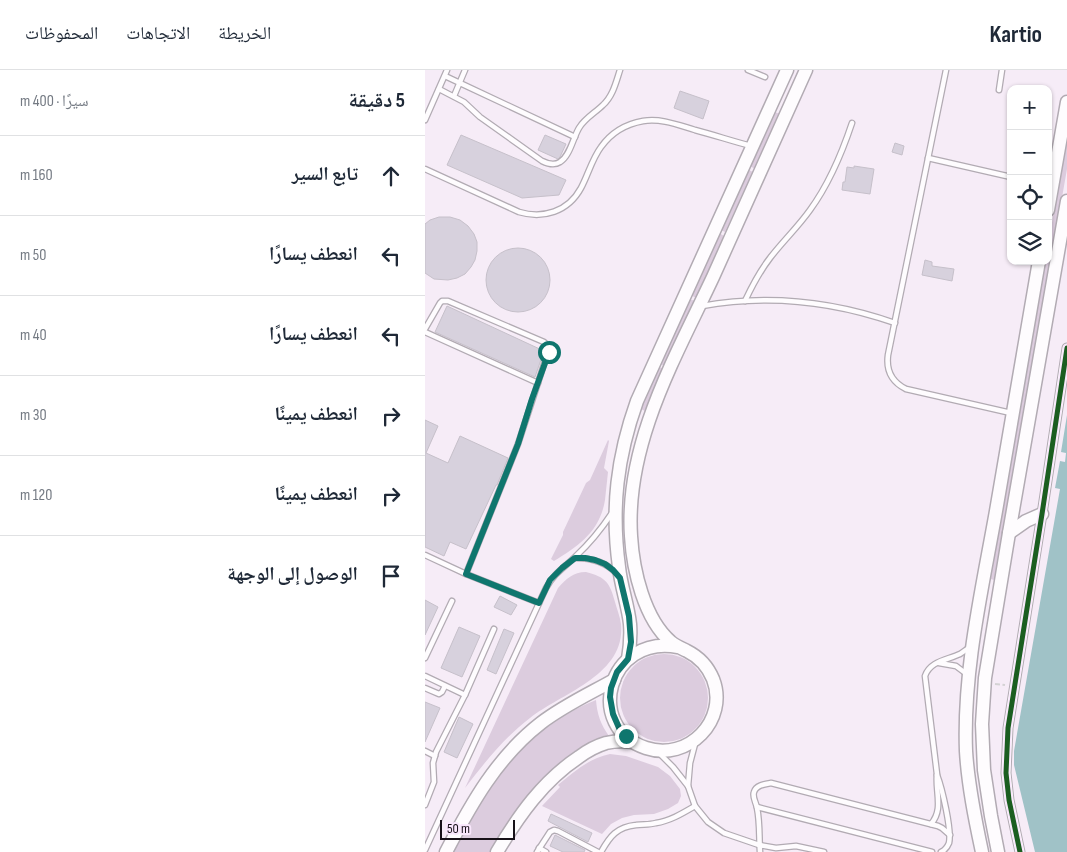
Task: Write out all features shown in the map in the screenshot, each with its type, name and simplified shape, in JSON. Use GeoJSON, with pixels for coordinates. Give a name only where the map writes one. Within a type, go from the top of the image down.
{"type":"FeatureCollection","features":[{"type":"Feature","properties":{"kind":"main road"},"geometry":{"type":"LineString","coordinates":[[628,659],[631,642],[630,624],[620,578],[616,545],[615,492],[619,464],[630,420],[645,382],[787,70]]}},
{"type":"Feature","properties":{"kind":"main road"},"geometry":{"type":"LineString","coordinates":[[631,520],[633,485],[645,433],[674,361],[806,70]]}},
{"type":"Feature","properties":{"kind":"main road"},"geometry":{"type":"LineString","coordinates":[[1052,187],[1067,102]]}},
{"type":"Feature","properties":{"kind":"main road"},"geometry":{"type":"LineString","coordinates":[[998,852],[987,793],[983,747],[983,701],[988,654],[1067,201]]}},
{"type":"Feature","properties":{"kind":"main road"},"geometry":{"type":"LineString","coordinates":[[983,852],[972,806],[968,770],[966,716],[969,676],[1038,265]]}},
{"type":"Feature","properties":{"kind":"main road"},"geometry":{"type":"LineString","coordinates":[[630,420],[635,417],[641,421],[634,437],[628,471],[627,492],[635,564],[648,611],[657,628],[671,642],[700,660],[710,673],[716,688],[716,705],[712,721],[702,735],[677,750],[656,751],[648,749],[633,742],[620,730],[613,714],[610,697],[614,680],[617,672],[628,659],[643,649],[661,646],[678,647]]}},
{"type":"Feature","properties":{"kind":"main road"},"geometry":{"type":"LineString","coordinates":[[1009,533],[1026,520],[1042,514]]}},
{"type":"Feature","properties":{"kind":"main road"},"geometry":{"type":"LineString","coordinates":[[982,590],[987,592],[990,599],[986,629],[988,654]]}},
{"type":"Feature","properties":{"kind":"main road"},"geometry":{"type":"LineString","coordinates":[[446,852],[469,808],[486,781],[506,755],[537,726],[552,715],[614,680]]}},
{"type":"Feature","properties":{"kind":"main road"},"geometry":{"type":"LineString","coordinates":[[497,852],[531,800],[563,768],[597,746],[615,742],[633,742]]}},
{"type":"Feature","properties":{"kind":"street"},"geometry":{"type":"LineString","coordinates":[[1020,852],[1007,787],[1007,728],[1067,348]]}},
{"type":"Feature","properties":{"kind":"lane"},"geometry":{"type":"LineString","coordinates":[[425,120],[447,70]]}},
{"type":"Feature","properties":{"kind":"lane"},"geometry":{"type":"LineString","coordinates":[[454,96],[465,70]]}},
{"type":"Feature","properties":{"kind":"lane"},"geometry":{"type":"LineString","coordinates":[[439,89],[464,102],[480,117],[548,164],[555,164],[561,162],[566,157],[583,122],[609,98],[620,70]]}},
{"type":"Feature","properties":{"kind":"lane"},"geometry":{"type":"LineString","coordinates":[[748,70],[765,77]]}},
{"type":"Feature","properties":{"kind":"lane"},"geometry":{"type":"LineString","coordinates":[[946,70],[888,355],[888,367],[892,378],[906,389],[1013,413]]}},
{"type":"Feature","properties":{"kind":"lane"},"geometry":{"type":"LineString","coordinates":[[999,90],[1002,70]]}},
{"type":"Feature","properties":{"kind":"lane"},"geometry":{"type":"LineString","coordinates":[[445,76],[575,137]]}},
{"type":"Feature","properties":{"kind":"lane"},"geometry":{"type":"LineString","coordinates":[[425,169],[519,212],[540,215],[561,209],[573,200],[581,188],[596,155],[606,141],[619,130],[634,123],[651,120],[669,122],[752,146]]}},
{"type":"Feature","properties":{"kind":"lane"},"geometry":{"type":"LineString","coordinates":[[745,301],[752,285],[770,258],[817,200],[838,159],[852,123]]}},
{"type":"Feature","properties":{"kind":"lane"},"geometry":{"type":"LineString","coordinates":[[928,158],[1007,176]]}},
{"type":"Feature","properties":{"kind":"lane"},"geometry":{"type":"LineString","coordinates":[[699,307],[745,301],[773,300],[815,303],[856,311],[895,323]]}},
{"type":"Feature","properties":{"kind":"lane"},"geometry":{"type":"LineString","coordinates":[[466,574],[518,444],[549,352],[548,346],[544,342],[448,301],[442,301],[438,305],[425,330],[538,383]]}},
{"type":"Feature","properties":{"kind":"lane"},"geometry":{"type":"LineString","coordinates":[[425,850],[550,580],[575,558],[615,510]]}},
{"type":"Feature","properties":{"kind":"lane"},"geometry":{"type":"LineString","coordinates":[[425,556],[539,603]]}},
{"type":"Feature","properties":{"kind":"lane"},"geometry":{"type":"LineString","coordinates":[[575,558],[585,558],[605,564],[620,578]]}},
{"type":"Feature","properties":{"kind":"lane"},"geometry":{"type":"LineString","coordinates":[[425,658],[452,601]]}},
{"type":"Feature","properties":{"kind":"lane"},"geometry":{"type":"LineString","coordinates":[[425,805],[434,782],[433,763],[435,756],[465,695],[494,629]]}},
{"type":"Feature","properties":{"kind":"lane"},"geometry":{"type":"LineString","coordinates":[[931,824],[937,816],[939,808],[936,786],[937,774],[925,676],[928,669],[937,663],[962,653],[973,644]]}},
{"type":"Feature","properties":{"kind":"lane"},"geometry":{"type":"LineString","coordinates":[[937,663],[956,666],[969,676]]}},
{"type":"Feature","properties":{"kind":"lane"},"geometry":{"type":"LineString","coordinates":[[425,676],[465,695]]}},
{"type":"Feature","properties":{"kind":"lane"},"geometry":{"type":"LineString","coordinates":[[425,688],[439,694],[445,686]]}},
{"type":"Feature","properties":{"kind":"lane"},"geometry":{"type":"LineString","coordinates":[[688,786],[690,763],[696,740]]}},
{"type":"Feature","properties":{"kind":"lane"},"geometry":{"type":"LineString","coordinates":[[425,751],[435,756]]}},
{"type":"Feature","properties":{"kind":"lane"},"geometry":{"type":"LineString","coordinates":[[656,751],[673,767],[688,786],[695,806],[715,828],[759,845],[776,848],[796,846],[824,852]]}},
{"type":"Feature","properties":{"kind":"lane"},"geometry":{"type":"LineString","coordinates":[[937,774],[942,788],[950,835],[948,846],[941,852]]}},
{"type":"Feature","properties":{"kind":"lane"},"geometry":{"type":"LineString","coordinates":[[761,852],[757,807],[753,794],[755,789],[762,784],[771,783],[931,824],[942,828],[950,835]]}},
{"type":"Feature","properties":{"kind":"lane"},"geometry":{"type":"LineString","coordinates":[[546,852],[538,850],[550,832],[554,830],[599,852],[609,837],[625,828],[634,825],[658,823],[675,817],[695,806]]}},
{"type":"Feature","properties":{"kind":"lane"},"geometry":{"type":"LineString","coordinates":[[757,807],[932,852]]}},
{"type":"Feature","properties":{"kind":"lane"},"geometry":{"type":"LineString","coordinates":[[779,852],[783,847]]}},
{"type":"Feature","properties":{"kind":"path"},"geometry":{"type":"LineString","coordinates":[[995,684],[1006,685]]}},
{"type":"Feature","properties":{"kind":"shaded area"},"geometry":{"type":"Polygon","coordinates":[[[775,112],[780,114],[755,169],[750,166],[775,112]]]}},
{"type":"Feature","properties":{"kind":"shaded area"},"geometry":{"type":"Polygon","coordinates":[[[1067,138],[1067,169],[1052,255],[1052,222],[1067,138]]]}},
{"type":"Feature","properties":{"kind":"shaded area"},"geometry":{"type":"Polygon","coordinates":[[[749,170],[753,172],[725,232],[721,230],[749,170]]]}},
{"type":"Feature","properties":{"kind":"shaded area"},"geometry":{"type":"Polygon","coordinates":[[[719,233],[724,236],[696,298],[691,295],[719,233]]]}},
{"type":"Feature","properties":{"kind":"shaded area"},"geometry":{"type":"Polygon","coordinates":[[[1044,265],[1050,265],[995,580],[990,579],[1044,265]]]}},
{"type":"Feature","properties":{"kind":"shaded area"},"geometry":{"type":"Polygon","coordinates":[[[689,299],[695,301],[665,366],[660,364],[689,299]]]}},
{"type":"Feature","properties":{"kind":"shaded area"},"geometry":{"type":"Polygon","coordinates":[[[659,367],[664,369],[645,411],[641,409],[659,367]]]}},
{"type":"Feature","properties":{"kind":"shaded area"},"geometry":{"type":"Polygon","coordinates":[[[608,440],[604,468],[608,472],[605,500],[598,520],[587,537],[572,550],[554,561],[551,559],[563,532],[608,440]]]}},
{"type":"Feature","properties":{"kind":"shaded area"},"geometry":{"type":"Polygon","coordinates":[[[586,572],[603,579],[609,585],[613,595],[621,624],[620,642],[613,657],[603,670],[589,681],[521,725],[495,751],[465,788],[558,588],[577,573],[586,572]]]}},
{"type":"Feature","properties":{"kind":"shaded area"},"geometry":{"type":"Polygon","coordinates":[[[664,654],[681,657],[695,667],[705,681],[708,698],[705,715],[695,729],[681,739],[664,742],[647,739],[633,729],[623,715],[620,698],[623,681],[633,667],[647,657],[664,654]]]}},
{"type":"Feature","properties":{"kind":"shaded area"},"geometry":{"type":"Polygon","coordinates":[[[596,700],[600,719],[609,736],[580,748],[546,775],[516,811],[490,852],[452,852],[494,783],[527,744],[547,727],[570,712],[596,700]]]}},
{"type":"Feature","properties":{"kind":"shaded area"},"geometry":{"type":"Polygon","coordinates":[[[610,754],[626,756],[658,767],[670,776],[680,789],[681,796],[678,803],[654,814],[622,818],[611,824],[602,834],[542,806],[560,787],[558,785],[576,771],[595,759],[610,754]]]}},
{"type":"Feature","properties":{"kind":"water"},"geometry":{"type":"Polygon","coordinates":[[[1067,415],[1067,852],[1035,852],[1014,765],[1014,751],[1060,489],[1055,488],[1060,461],[1065,462],[1066,453],[1061,452],[1067,415]]]}},
{"type":"Feature","properties":{"kind":"building"},"geometry":{"type":"Polygon","coordinates":[[[680,91],[709,101],[703,119],[674,108],[680,91]]]}},
{"type":"Feature","properties":{"kind":"building"},"geometry":{"type":"Polygon","coordinates":[[[461,135],[566,180],[559,195],[522,198],[447,165],[461,135]]]}},
{"type":"Feature","properties":{"kind":"building"},"geometry":{"type":"Polygon","coordinates":[[[545,135],[566,144],[558,159],[538,150],[545,135]]]}},
{"type":"Feature","properties":{"kind":"building"},"geometry":{"type":"Polygon","coordinates":[[[895,143],[904,146],[902,155],[892,152],[895,143]]]}},
{"type":"Feature","properties":{"kind":"building"},"geometry":{"type":"Polygon","coordinates":[[[854,166],[874,169],[870,194],[842,190],[847,167],[854,168],[854,166]]]}},
{"type":"Feature","properties":{"kind":"building"},"geometry":{"type":"Polygon","coordinates":[[[439,217],[450,217],[460,220],[468,226],[477,242],[475,260],[471,267],[465,274],[448,280],[434,279],[425,273],[425,224],[439,217]]]}},
{"type":"Feature","properties":{"kind":"building"},"geometry":{"type":"Polygon","coordinates":[[[518,248],[536,254],[544,262],[550,280],[544,298],[536,306],[518,312],[500,306],[492,298],[486,280],[492,262],[500,254],[518,248]]]}},
{"type":"Feature","properties":{"kind":"building"},"geometry":{"type":"Polygon","coordinates":[[[925,260],[932,262],[932,266],[954,269],[952,281],[922,275],[925,260]]]}},
{"type":"Feature","properties":{"kind":"building"},"geometry":{"type":"Polygon","coordinates":[[[447,306],[544,351],[535,377],[435,332],[447,306]]]}},
{"type":"Feature","properties":{"kind":"building"},"geometry":{"type":"Polygon","coordinates":[[[425,420],[438,426],[426,453],[448,463],[460,436],[508,458],[466,549],[450,542],[444,556],[425,547],[425,420]]]}},
{"type":"Feature","properties":{"kind":"building"},"geometry":{"type":"Polygon","coordinates":[[[500,596],[517,605],[511,615],[494,607],[500,596]]]}},
{"type":"Feature","properties":{"kind":"building"},"geometry":{"type":"Polygon","coordinates":[[[425,600],[438,607],[425,635],[425,600]]]}},
{"type":"Feature","properties":{"kind":"building"},"geometry":{"type":"Polygon","coordinates":[[[459,627],[480,636],[462,677],[441,668],[459,627]]]}},
{"type":"Feature","properties":{"kind":"building"},"geometry":{"type":"Polygon","coordinates":[[[504,629],[514,633],[496,674],[487,670],[504,629]]]}},
{"type":"Feature","properties":{"kind":"building"},"geometry":{"type":"Polygon","coordinates":[[[425,702],[440,708],[425,742],[425,702]]]}},
{"type":"Feature","properties":{"kind":"building"},"geometry":{"type":"Polygon","coordinates":[[[459,717],[473,724],[457,758],[444,752],[459,717]]]}},
{"type":"Feature","properties":{"kind":"building"},"geometry":{"type":"Polygon","coordinates":[[[551,814],[592,833],[588,842],[548,821],[551,814]]]}},
{"type":"Feature","properties":{"kind":"building"},"geometry":{"type":"Polygon","coordinates":[[[555,835],[585,850],[584,852],[563,852],[550,846],[555,835]]]}},
{"type":"Feature","properties":{"kind":"cycle path"},"geometry":{"type":"LineString","coordinates":[[1020,852],[1009,800],[1006,773],[1008,728],[1067,348]]}},
{"type":"Feature","properties":{"kind":"route"},"geometry":{"type":"LineString","coordinates":[[549,352],[518,444],[466,574],[539,603],[550,580],[575,558],[595,560],[613,570],[620,578],[630,624],[631,642],[628,659],[617,672],[610,697],[616,722],[626,736]]}}]}
